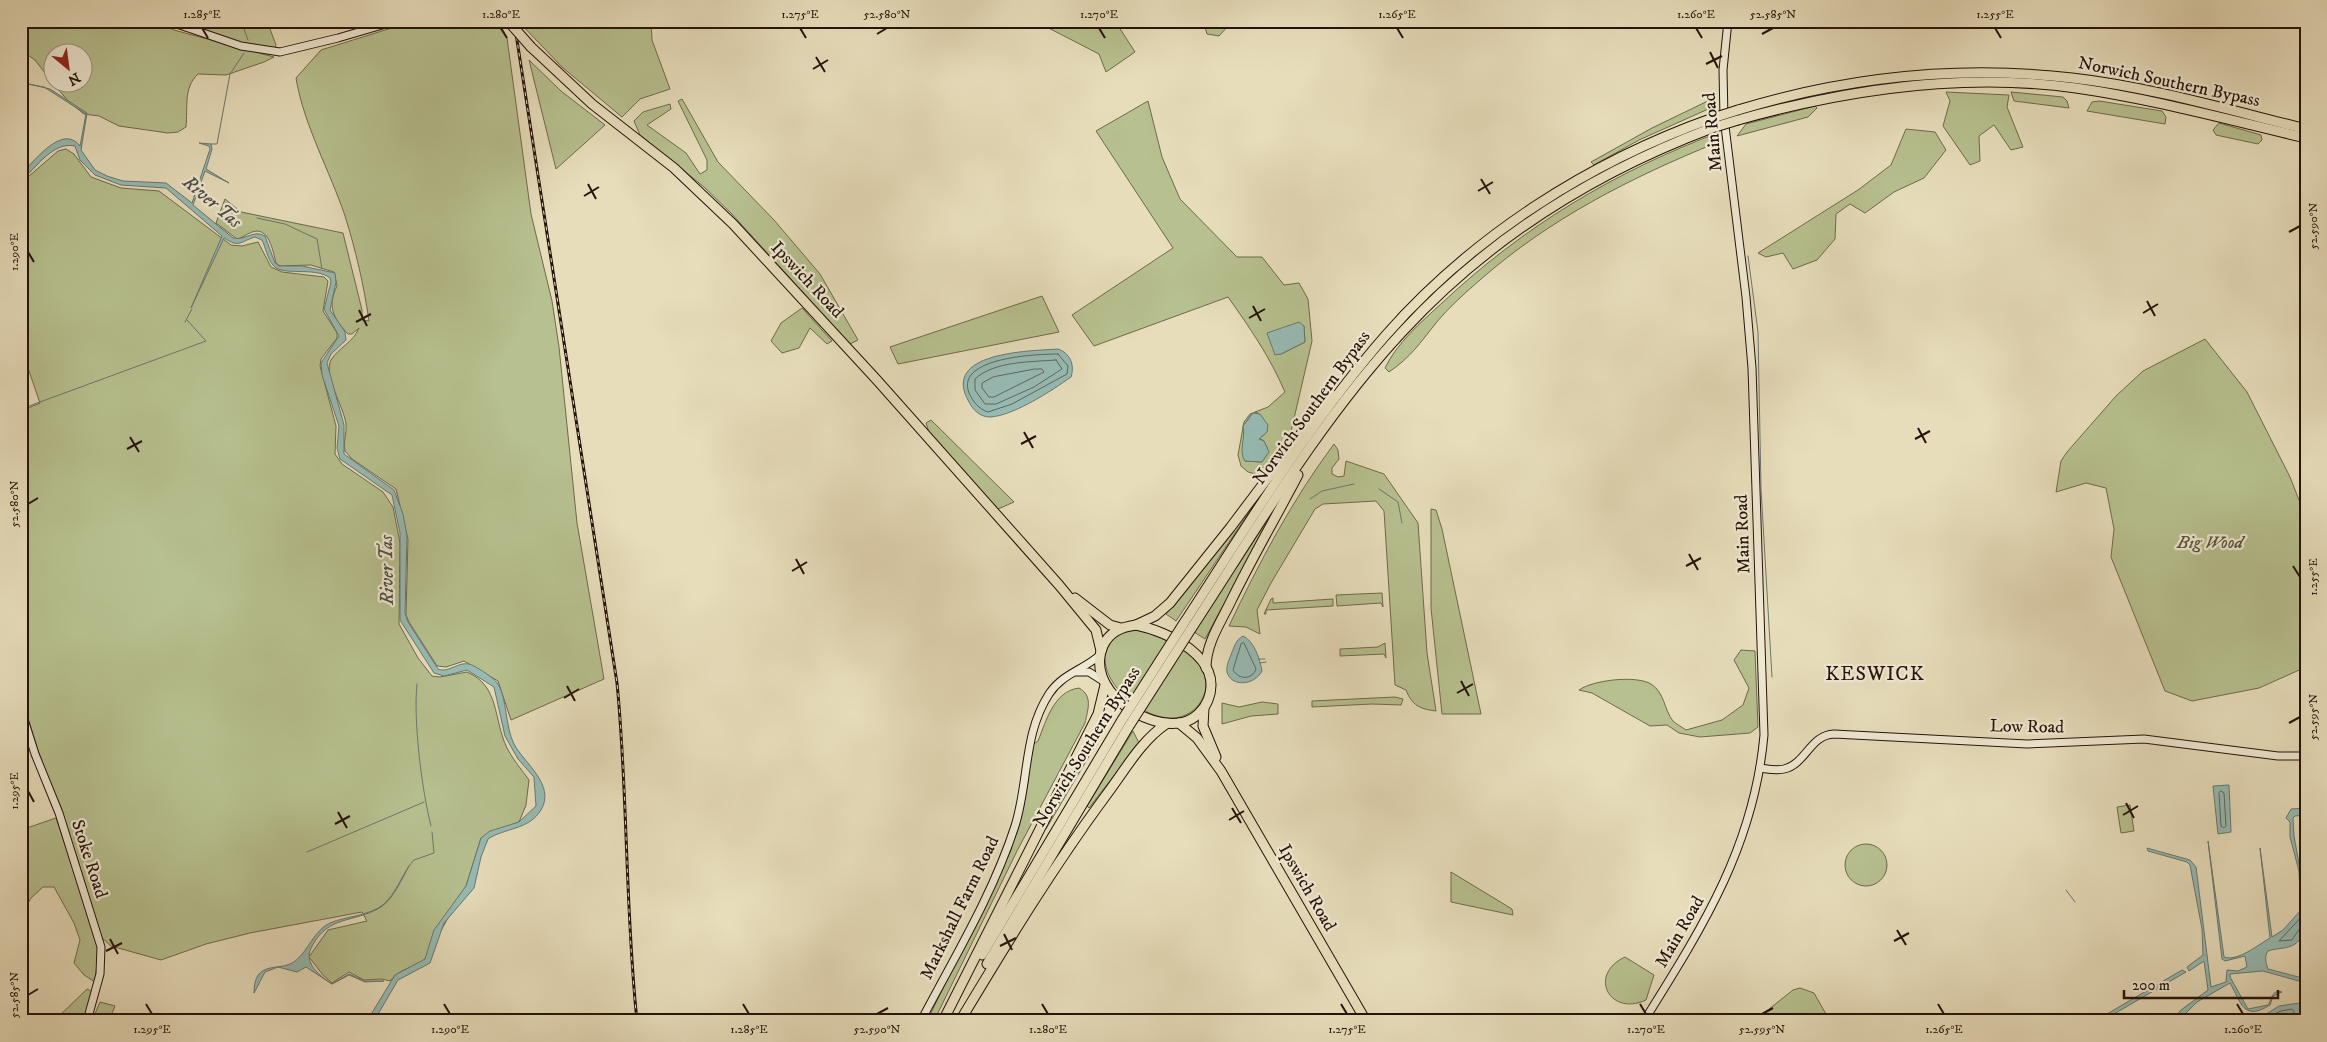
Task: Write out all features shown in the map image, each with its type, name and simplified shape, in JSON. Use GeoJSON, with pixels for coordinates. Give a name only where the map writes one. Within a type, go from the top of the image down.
{"type":"FeatureCollection","features":[{"type":"Feature","properties":{"kind":"highway","name":"Ipswich Road"},"geometry":{"type":"LineString","coordinates":[[508,21],[531,47],[592,104],[674,168],[733,224],[876,379],[1059,585],[1096,630],[1100,653]]}},
{"type":"Feature","properties":{"kind":"highway","name":"Norwich Southern Bypass"},"geometry":{"type":"LineString","coordinates":[[944,1021],[1023,884],[1290,462],[1351,377],[1386,335],[1459,263],[1518,218],[1581,178],[1651,143],[1713,118],[1787,96],[1867,80],[1945,73],[1987,72],[2043,75],[2145,90],[2306,129]]}},
{"type":"Feature","properties":{"kind":"highway","name":"Norwich Southern Bypass"},"geometry":{"type":"LineString","coordinates":[[1187,626],[1350,394],[1381,356],[1425,308],[1458,277],[1523,226],[1605,176],[1654,152],[1712,128],[1784,107],[1861,91],[1934,84],[1987,82],[2067,87],[2146,100],[2306,138]]}},
{"type":"Feature","properties":{"kind":"highway"},"geometry":{"type":"LineString","coordinates":[[1381,356],[1319,441],[1257,548],[1213,637],[1206,657],[1206,668],[1211,686],[1204,708],[1192,718],[1179,723],[1166,724],[1131,708],[1104,683],[1098,667],[1100,653],[1108,637],[1121,628],[1155,616],[1170,603],[1230,528],[1357,361],[1396,319],[1434,286]]}},
{"type":"Feature","properties":{"kind":"highway","name":"Ipswich Road"},"geometry":{"type":"LineString","coordinates":[[1059,585],[1110,625],[1121,628]]}},
{"type":"Feature","properties":{"kind":"highway"},"geometry":{"type":"LineString","coordinates":[[1136,624],[1166,633],[1200,660],[1206,668]]}},
{"type":"Feature","properties":{"kind":"highway"},"geometry":{"type":"LineString","coordinates":[[944,1021],[1098,714],[1104,683]]}},
{"type":"Feature","properties":{"kind":"highway","name":"Ipswich Road"},"geometry":{"type":"LineString","coordinates":[[1204,708],[1203,726],[1222,771],[1366,1021]]}},
{"type":"Feature","properties":{"kind":"highway","name":"Norwich Southern Bypass"},"geometry":{"type":"LineString","coordinates":[[956,1021],[1126,723]]}},
{"type":"Feature","properties":{"kind":"highway","name":"Ipswich Road"},"geometry":{"type":"LineString","coordinates":[[1179,723],[1197,738],[1222,771]]}},
{"type":"Feature","properties":{"kind":"highway"},"geometry":{"type":"LineString","coordinates":[[960,1021],[1030,904],[1072,841],[1148,738],[1166,724]]}},
{"type":"Feature","properties":{"kind":"street"},"geometry":{"type":"LineString","coordinates":[[168,21],[241,46],[280,52],[396,21]]}},
{"type":"Feature","properties":{"kind":"street","name":"Main Road"},"geometry":{"type":"LineString","coordinates":[[1644,1021],[1688,951],[1730,872],[1757,787],[1765,716],[1754,424],[1746,297],[1724,118],[1723,70],[1728,21]]}},
{"type":"Feature","properties":{"kind":"street","name":"Markshall Farm Road"},"geometry":{"type":"LineString","coordinates":[[921,1021],[1007,849],[1019,812],[1030,742],[1038,715],[1057,684],[1100,653]]}},
{"type":"Feature","properties":{"kind":"street"},"geometry":{"type":"LineString","coordinates":[[1074,672],[1090,672],[1104,683]]}},
{"type":"Feature","properties":{"kind":"street","name":"Stoke Road"},"geometry":{"type":"LineString","coordinates":[[21,710],[35,754],[59,814],[101,946],[100,974],[87,1021]]}},
{"type":"Feature","properties":{"kind":"street","name":"Low Road"},"geometry":{"type":"LineString","coordinates":[[1760,768],[1774,770],[1787,768],[1800,760],[1820,738],[1834,734],[2027,744],[2144,739],[2278,756],[2306,756]]}},
{"type":"Feature","properties":{"kind":"green space"},"geometry":{"type":"Polygon","coordinates":[[[21,21],[155,21],[174,30],[274,57],[226,75],[198,74],[188,92],[186,127],[178,132],[168,133],[119,126],[99,116],[84,114],[69,102],[61,92],[92,92],[92,42],[42,42],[42,69],[35,60],[21,50],[21,21]]]}},
{"type":"Feature","properties":{"kind":"green space"},"geometry":{"type":"Polygon","coordinates":[[[175,21],[267,21],[276,45],[275,48],[242,44],[175,21]]]}},
{"type":"Feature","properties":{"kind":"green space"},"geometry":{"type":"Polygon","coordinates":[[[414,21],[494,21],[507,38],[531,214],[552,301],[559,347],[577,523],[604,679],[511,720],[498,681],[464,661],[446,667],[437,666],[406,615],[408,539],[396,489],[352,459],[345,451],[346,424],[332,382],[329,366],[334,356],[353,338],[359,328],[352,334],[348,334],[335,317],[332,306],[337,286],[334,272],[311,265],[280,266],[276,263],[269,241],[262,233],[258,231],[252,232],[237,239],[216,223],[225,199],[241,212],[343,233],[362,310],[362,320],[369,321],[349,229],[305,113],[296,78],[321,50],[414,21]]]}},
{"type":"Feature","properties":{"kind":"green space"},"geometry":{"type":"Polygon","coordinates":[[[518,21],[651,21],[652,40],[670,89],[640,99],[622,117],[562,67],[518,21]]]}},
{"type":"Feature","properties":{"kind":"green space"},"geometry":{"type":"Polygon","coordinates":[[[1035,21],[1115,21],[1135,52],[1106,72],[1099,54],[1035,21]]]}},
{"type":"Feature","properties":{"kind":"green space"},"geometry":{"type":"Polygon","coordinates":[[[1203,21],[1226,21],[1228,26],[1219,36],[1207,34],[1203,21]]]}},
{"type":"Feature","properties":{"kind":"green space"},"geometry":{"type":"Polygon","coordinates":[[[529,60],[561,91],[605,125],[556,169],[529,60]]]}},
{"type":"Feature","properties":{"kind":"green space"},"geometry":{"type":"Polygon","coordinates":[[[1946,92],[2009,95],[2007,107],[2023,147],[2011,150],[1994,125],[1979,136],[1980,161],[1970,165],[1943,126],[1950,101],[1946,92]]]}},
{"type":"Feature","properties":{"kind":"green space"},"geometry":{"type":"Polygon","coordinates":[[[2011,92],[2063,97],[2067,101],[2069,108],[2014,101],[2011,92]]]}},
{"type":"Feature","properties":{"kind":"green space"},"geometry":{"type":"Polygon","coordinates":[[[1714,98],[1715,106],[1639,140],[1594,165],[1591,162],[1652,128],[1714,98]]]}},
{"type":"Feature","properties":{"kind":"green space"},"geometry":{"type":"Polygon","coordinates":[[[682,99],[718,162],[774,220],[820,274],[858,340],[850,344],[731,213],[704,187],[640,135],[634,121],[643,112],[670,104],[671,109],[647,125],[686,153],[700,174],[707,170],[707,160],[678,101],[682,99]]]}},
{"type":"Feature","properties":{"kind":"green space"},"geometry":{"type":"Polygon","coordinates":[[[1148,101],[1162,157],[1180,199],[1237,257],[1262,257],[1284,285],[1299,283],[1308,299],[1312,341],[1289,440],[1268,468],[1259,467],[1255,474],[1248,472],[1241,466],[1238,455],[1243,427],[1245,461],[1262,462],[1267,451],[1263,440],[1259,439],[1267,432],[1263,418],[1256,412],[1243,425],[1250,414],[1268,407],[1285,392],[1252,331],[1228,297],[1094,346],[1072,315],[1173,248],[1096,131],[1148,101]],[[1304,326],[1268,333],[1281,354],[1305,342],[1304,326]]]}},
{"type":"Feature","properties":{"kind":"green space"},"geometry":{"type":"Polygon","coordinates":[[[2099,101],[2162,111],[2166,117],[2165,124],[2087,111],[2092,102],[2099,101]]]}},
{"type":"Feature","properties":{"kind":"green space"},"geometry":{"type":"Polygon","coordinates":[[[1815,106],[1817,108],[1808,117],[1737,136],[1746,124],[1815,106]]]}},
{"type":"Feature","properties":{"kind":"green space"},"geometry":{"type":"Polygon","coordinates":[[[2219,123],[2261,135],[2262,140],[2258,144],[2216,135],[2213,130],[2219,123]]]}},
{"type":"Feature","properties":{"kind":"green space"},"geometry":{"type":"Polygon","coordinates":[[[1906,129],[1935,132],[1946,150],[1924,178],[1894,192],[1865,213],[1850,204],[1836,214],[1835,239],[1817,260],[1793,269],[1783,253],[1766,257],[1758,253],[1858,190],[1891,165],[1906,129]]]}},
{"type":"Feature","properties":{"kind":"green space"},"geometry":{"type":"Polygon","coordinates":[[[1720,132],[1716,143],[1653,170],[1592,201],[1534,238],[1457,300],[1403,361],[1389,372],[1385,368],[1396,350],[1410,333],[1473,275],[1505,249],[1607,183],[1643,165],[1720,132]]]}},
{"type":"Feature","properties":{"kind":"green space"},"geometry":{"type":"Polygon","coordinates":[[[66,149],[74,154],[91,177],[121,188],[159,191],[231,245],[242,246],[258,242],[271,267],[282,272],[324,277],[328,281],[323,311],[337,333],[337,338],[321,359],[320,366],[336,426],[335,454],[342,464],[383,492],[393,507],[400,543],[399,624],[418,658],[432,676],[440,677],[467,672],[478,678],[485,686],[494,704],[507,748],[529,780],[526,805],[519,822],[481,838],[466,886],[425,959],[403,970],[390,981],[382,979],[364,980],[349,972],[332,983],[309,957],[328,930],[367,921],[362,912],[250,933],[206,944],[161,960],[111,946],[101,937],[77,857],[39,753],[21,696],[21,411],[40,403],[28,368],[21,369],[21,183],[58,151],[66,149]]]}},
{"type":"Feature","properties":{"kind":"green space"},"geometry":{"type":"Polygon","coordinates":[[[1042,296],[1059,332],[898,364],[890,347],[1042,296]]]}},
{"type":"Feature","properties":{"kind":"green space"},"geometry":{"type":"Polygon","coordinates":[[[802,308],[832,341],[827,344],[810,328],[799,348],[782,353],[771,341],[781,323],[802,308]]]}},
{"type":"Feature","properties":{"kind":"green space","name":"Big Wood"},"geometry":{"type":"Polygon","coordinates":[[[2205,339],[2247,392],[2290,477],[2306,518],[2306,667],[2259,688],[2192,701],[2165,691],[2111,557],[2114,529],[2106,488],[2086,483],[2056,492],[2061,461],[2116,396],[2143,371],[2205,339]]]}},
{"type":"Feature","properties":{"kind":"green space"},"geometry":{"type":"Polygon","coordinates":[[[931,420],[1014,502],[998,509],[930,435],[926,423],[931,420]]]}},
{"type":"Feature","properties":{"kind":"green space"},"geometry":{"type":"Polygon","coordinates":[[[1334,444],[1338,450],[1339,459],[1332,468],[1332,474],[1338,477],[1344,476],[1346,461],[1384,474],[1418,523],[1427,653],[1436,711],[1417,705],[1406,690],[1395,685],[1384,511],[1376,501],[1323,504],[1315,509],[1257,610],[1260,634],[1246,627],[1229,626],[1277,532],[1304,487],[1334,444]]]}},
{"type":"Feature","properties":{"kind":"green space"},"geometry":{"type":"Polygon","coordinates":[[[1279,468],[1176,621],[1166,614],[1174,604],[1279,468]]]}},
{"type":"Feature","properties":{"kind":"green space"},"geometry":{"type":"Polygon","coordinates":[[[1277,505],[1205,639],[1194,632],[1277,505]]]}},
{"type":"Feature","properties":{"kind":"green space"},"geometry":{"type":"Polygon","coordinates":[[[1431,509],[1436,510],[1442,529],[1481,714],[1442,714],[1431,608],[1431,509]]]}},
{"type":"Feature","properties":{"kind":"green space"},"geometry":{"type":"Polygon","coordinates":[[[1382,593],[1383,607],[1381,603],[1337,606],[1336,595],[1382,593]]]}},
{"type":"Feature","properties":{"kind":"green space"},"geometry":{"type":"Polygon","coordinates":[[[1273,598],[1273,603],[1333,599],[1333,606],[1266,610],[1266,614],[1264,614],[1271,599],[1273,598]]]}},
{"type":"Feature","properties":{"kind":"green space"},"geometry":{"type":"Polygon","coordinates":[[[1133,629],[1145,630],[1171,640],[1195,659],[1202,670],[1206,683],[1204,695],[1196,708],[1183,716],[1166,718],[1148,712],[1130,701],[1116,687],[1107,670],[1105,654],[1113,640],[1133,629]]]}},
{"type":"Feature","properties":{"kind":"green space"},"geometry":{"type":"Polygon","coordinates":[[[1385,643],[1386,658],[1384,654],[1340,656],[1340,649],[1378,647],[1385,643]]]}},
{"type":"Feature","properties":{"kind":"green space"},"geometry":{"type":"Polygon","coordinates":[[[1741,650],[1755,651],[1758,727],[1750,733],[1700,737],[1679,733],[1667,725],[1650,726],[1592,693],[1579,690],[1604,681],[1625,679],[1644,681],[1656,688],[1670,717],[1686,730],[1722,720],[1743,705],[1749,688],[1734,660],[1741,650]]]}},
{"type":"Feature","properties":{"kind":"green space"},"geometry":{"type":"Polygon","coordinates":[[[1079,688],[1088,699],[1085,723],[1017,851],[934,1021],[927,1021],[1011,850],[1027,788],[1032,745],[1038,741],[1048,716],[1057,701],[1070,690],[1079,688]]]}},
{"type":"Feature","properties":{"kind":"green space"},"geometry":{"type":"Polygon","coordinates":[[[1395,697],[1403,699],[1401,705],[1372,704],[1312,707],[1312,701],[1395,697]]]}},
{"type":"Feature","properties":{"kind":"green space"},"geometry":{"type":"Polygon","coordinates":[[[1262,702],[1278,704],[1278,714],[1251,716],[1222,724],[1222,703],[1239,707],[1262,702]]]}},
{"type":"Feature","properties":{"kind":"green space"},"geometry":{"type":"Polygon","coordinates":[[[1105,715],[1111,719],[1046,829],[1044,828],[1105,715]]]}},
{"type":"Feature","properties":{"kind":"green space"},"geometry":{"type":"Polygon","coordinates":[[[1133,731],[1139,743],[1089,808],[1087,806],[1133,731]]]}},
{"type":"Feature","properties":{"kind":"green space"},"geometry":{"type":"Polygon","coordinates":[[[2130,805],[2134,831],[2121,833],[2117,807],[2130,805]]]}},
{"type":"Feature","properties":{"kind":"green space"},"geometry":{"type":"Polygon","coordinates":[[[56,818],[99,947],[95,982],[84,975],[74,963],[80,940],[74,923],[54,887],[43,887],[31,898],[21,915],[21,830],[56,818]]]}},
{"type":"Feature","properties":{"kind":"green space"},"geometry":{"type":"Polygon","coordinates":[[[1866,844],[1881,850],[1887,865],[1881,880],[1866,886],[1851,880],[1845,865],[1851,850],[1866,844]]]}},
{"type":"Feature","properties":{"kind":"green space"},"geometry":{"type":"Polygon","coordinates":[[[1451,872],[1512,909],[1513,915],[1451,902],[1451,872]]]}},
{"type":"Feature","properties":{"kind":"green space"},"geometry":{"type":"Polygon","coordinates":[[[1625,957],[1654,975],[1646,1000],[1633,1004],[1622,1003],[1614,999],[1608,992],[1605,983],[1607,974],[1614,965],[1625,957]]]}},
{"type":"Feature","properties":{"kind":"green space"},"geometry":{"type":"Polygon","coordinates":[[[1800,988],[1814,993],[1830,1021],[1754,1021],[1793,990],[1800,988]]]}},
{"type":"Feature","properties":{"kind":"green space"},"geometry":{"type":"Polygon","coordinates":[[[87,989],[93,992],[84,1021],[54,1021],[87,989]]]}},
{"type":"Feature","properties":{"kind":"green space"},"geometry":{"type":"Polygon","coordinates":[[[100,1002],[115,1006],[109,1021],[92,1021],[100,1002]]]}},
{"type":"Feature","properties":{"kind":"water"},"geometry":{"type":"Polygon","coordinates":[[[51,92],[55,92],[87,113],[81,150],[95,170],[123,181],[166,183],[192,203],[210,149],[209,146],[199,143],[211,144],[212,149],[206,169],[229,183],[205,171],[193,205],[233,238],[242,238],[253,234],[265,236],[275,263],[279,266],[302,266],[335,273],[336,282],[330,310],[345,332],[346,340],[331,354],[327,363],[344,425],[344,454],[394,490],[403,514],[407,536],[405,613],[408,622],[438,669],[447,670],[469,664],[487,674],[498,684],[514,744],[537,775],[545,792],[545,801],[536,817],[523,825],[488,839],[481,857],[474,888],[444,923],[430,963],[398,980],[374,1021],[367,1021],[395,975],[425,959],[434,930],[466,886],[481,838],[490,831],[519,822],[536,806],[534,777],[518,759],[505,736],[494,687],[467,670],[444,676],[434,673],[400,620],[400,533],[392,495],[340,459],[337,448],[339,426],[322,375],[321,363],[339,336],[324,309],[331,282],[330,278],[324,274],[277,269],[269,259],[262,240],[255,237],[237,243],[224,238],[191,308],[222,236],[166,188],[121,185],[95,175],[80,160],[75,146],[67,146],[52,151],[21,181],[21,174],[41,154],[57,142],[65,139],[73,140],[80,146],[86,114],[51,92]]]}},
{"type":"Feature","properties":{"kind":"water"},"geometry":{"type":"Polygon","coordinates":[[[1299,322],[1304,326],[1305,342],[1275,355],[1267,333],[1299,322]]]}},
{"type":"Feature","properties":{"kind":"water"},"geometry":{"type":"Polygon","coordinates":[[[1058,349],[1068,356],[1072,364],[1072,373],[1071,377],[1054,389],[1032,402],[999,416],[983,416],[969,402],[963,385],[967,373],[977,364],[1009,353],[1058,349]]]}},
{"type":"Feature","properties":{"kind":"water"},"geometry":{"type":"Polygon","coordinates":[[[1253,413],[1260,414],[1268,425],[1267,432],[1259,439],[1264,441],[1269,452],[1262,462],[1245,461],[1242,453],[1243,426],[1253,413]]]}},
{"type":"Feature","properties":{"kind":"water"},"geometry":{"type":"Polygon","coordinates":[[[1243,636],[1253,646],[1262,671],[1254,680],[1243,683],[1229,677],[1227,669],[1235,645],[1243,636]]]}},
{"type":"Feature","properties":{"kind":"water"},"geometry":{"type":"Polygon","coordinates":[[[2229,785],[2231,832],[2218,834],[2213,786],[2229,785]]]}},
{"type":"Feature","properties":{"kind":"water"},"geometry":{"type":"Polygon","coordinates":[[[2306,808],[2306,815],[2293,818],[2294,836],[2303,886],[2306,887],[2300,895],[2299,871],[2290,837],[2290,822],[2286,818],[2291,809],[2306,808]]]}},
{"type":"Feature","properties":{"kind":"water"},"geometry":{"type":"Polygon","coordinates":[[[2208,841],[2224,957],[2229,958],[2241,955],[2270,938],[2260,848],[2272,937],[2283,930],[2301,910],[2301,899],[2303,899],[2305,917],[2303,935],[2295,944],[2289,947],[2268,951],[2266,958],[2267,967],[2268,969],[2306,979],[2306,983],[2263,971],[2230,974],[2248,1009],[2268,1005],[2274,993],[2282,992],[2273,996],[2270,1005],[2261,1010],[2248,1011],[2240,1003],[2230,983],[2197,1002],[2178,1021],[2172,1021],[2181,1010],[2208,990],[2204,961],[2189,971],[2187,967],[2203,955],[2202,929],[2190,865],[2187,862],[2148,851],[2147,848],[2190,860],[2196,867],[2211,987],[2226,982],[2227,970],[2238,971],[2247,967],[2245,956],[2225,961],[2222,959],[2208,841]]]}},
{"type":"Feature","properties":{"kind":"water"},"geometry":{"type":"Polygon","coordinates":[[[384,904],[381,907],[371,912],[342,921],[325,930],[311,948],[310,959],[314,969],[332,984],[306,967],[297,972],[278,967],[288,965],[299,958],[324,926],[372,911],[384,904]]]}},
{"type":"Feature","properties":{"kind":"water"},"geometry":{"type":"Polygon","coordinates":[[[278,967],[265,972],[254,993],[258,975],[263,971],[278,967]]]}},
{"type":"Feature","properties":{"kind":"water"},"geometry":{"type":"Polygon","coordinates":[[[2182,970],[2186,972],[2102,1021],[2095,1021],[2182,970]]]}},
{"type":"Feature","properties":{"kind":"water"},"geometry":{"type":"Polygon","coordinates":[[[349,974],[365,981],[384,981],[365,982],[349,975],[332,984],[349,974]]]}},
{"type":"Feature","properties":{"kind":"water"},"geometry":{"type":"Polygon","coordinates":[[[2306,1002],[2306,1016],[2287,1021],[2216,1021],[2248,1019],[2268,1013],[2279,1006],[2306,1002]]]}},
{"type":"Feature","properties":{"kind":"waterway"},"geometry":{"type":"LineString","coordinates":[[241,21],[248,40]]}},
{"type":"Feature","properties":{"kind":"waterway"},"geometry":{"type":"LineString","coordinates":[[211,144],[217,144],[230,74],[244,53]]}},
{"type":"Feature","properties":{"kind":"waterway"},"geometry":{"type":"LineString","coordinates":[[257,218],[285,224],[317,239],[322,269]]}},
{"type":"Feature","properties":{"kind":"waterway"},"geometry":{"type":"LineString","coordinates":[[1748,256],[1758,332],[1761,489],[1772,677]]}},
{"type":"Feature","properties":{"kind":"waterway"},"geometry":{"type":"LineString","coordinates":[[185,322],[192,309]]}},
{"type":"Feature","properties":{"kind":"waterway"},"geometry":{"type":"LineString","coordinates":[[21,409],[206,341],[187,320]]}},
{"type":"Feature","properties":{"kind":"waterway"},"geometry":{"type":"LineString","coordinates":[[1310,499],[1322,491],[1354,484]]}},
{"type":"Feature","properties":{"kind":"waterway"},"geometry":{"type":"LineString","coordinates":[[1379,489],[1398,502],[1402,523]]}},
{"type":"Feature","properties":{"kind":"waterway"},"geometry":{"type":"LineString","coordinates":[[1259,659],[1265,659]]}},
{"type":"Feature","properties":{"kind":"waterway"},"geometry":{"type":"LineString","coordinates":[[1260,663],[1266,662]]}},
{"type":"Feature","properties":{"kind":"waterway"},"geometry":{"type":"LineString","coordinates":[[417,684],[416,716],[419,755],[424,794],[431,826]]}},
{"type":"Feature","properties":{"kind":"waterway"},"geometry":{"type":"LineString","coordinates":[[307,852],[424,802]]}},
{"type":"Feature","properties":{"kind":"waterway"},"geometry":{"type":"LineString","coordinates":[[409,866],[414,860],[434,853],[432,832]]}},
{"type":"Feature","properties":{"kind":"waterway"},"geometry":{"type":"LineString","coordinates":[[2066,890],[2075,902]]}},
{"type":"Feature","properties":{"kind":"railway"},"geometry":{"type":"LineString","coordinates":[[514,21],[617,683],[621,725],[630,936],[637,1021]]}},
{"type":"Feature","properties":{"kind":"district","name":"KESWICK"},"geometry":{"type":"Point","coordinates":[1875,674]}},
{"type":"Feature","properties":{"kind":"water label","name":"River Tas"},"geometry":{"type":"Point","coordinates":[212,202]}},
{"type":"Feature","properties":{"kind":"water label","name":"River Tas"},"geometry":{"type":"Point","coordinates":[387,570]}}]}
